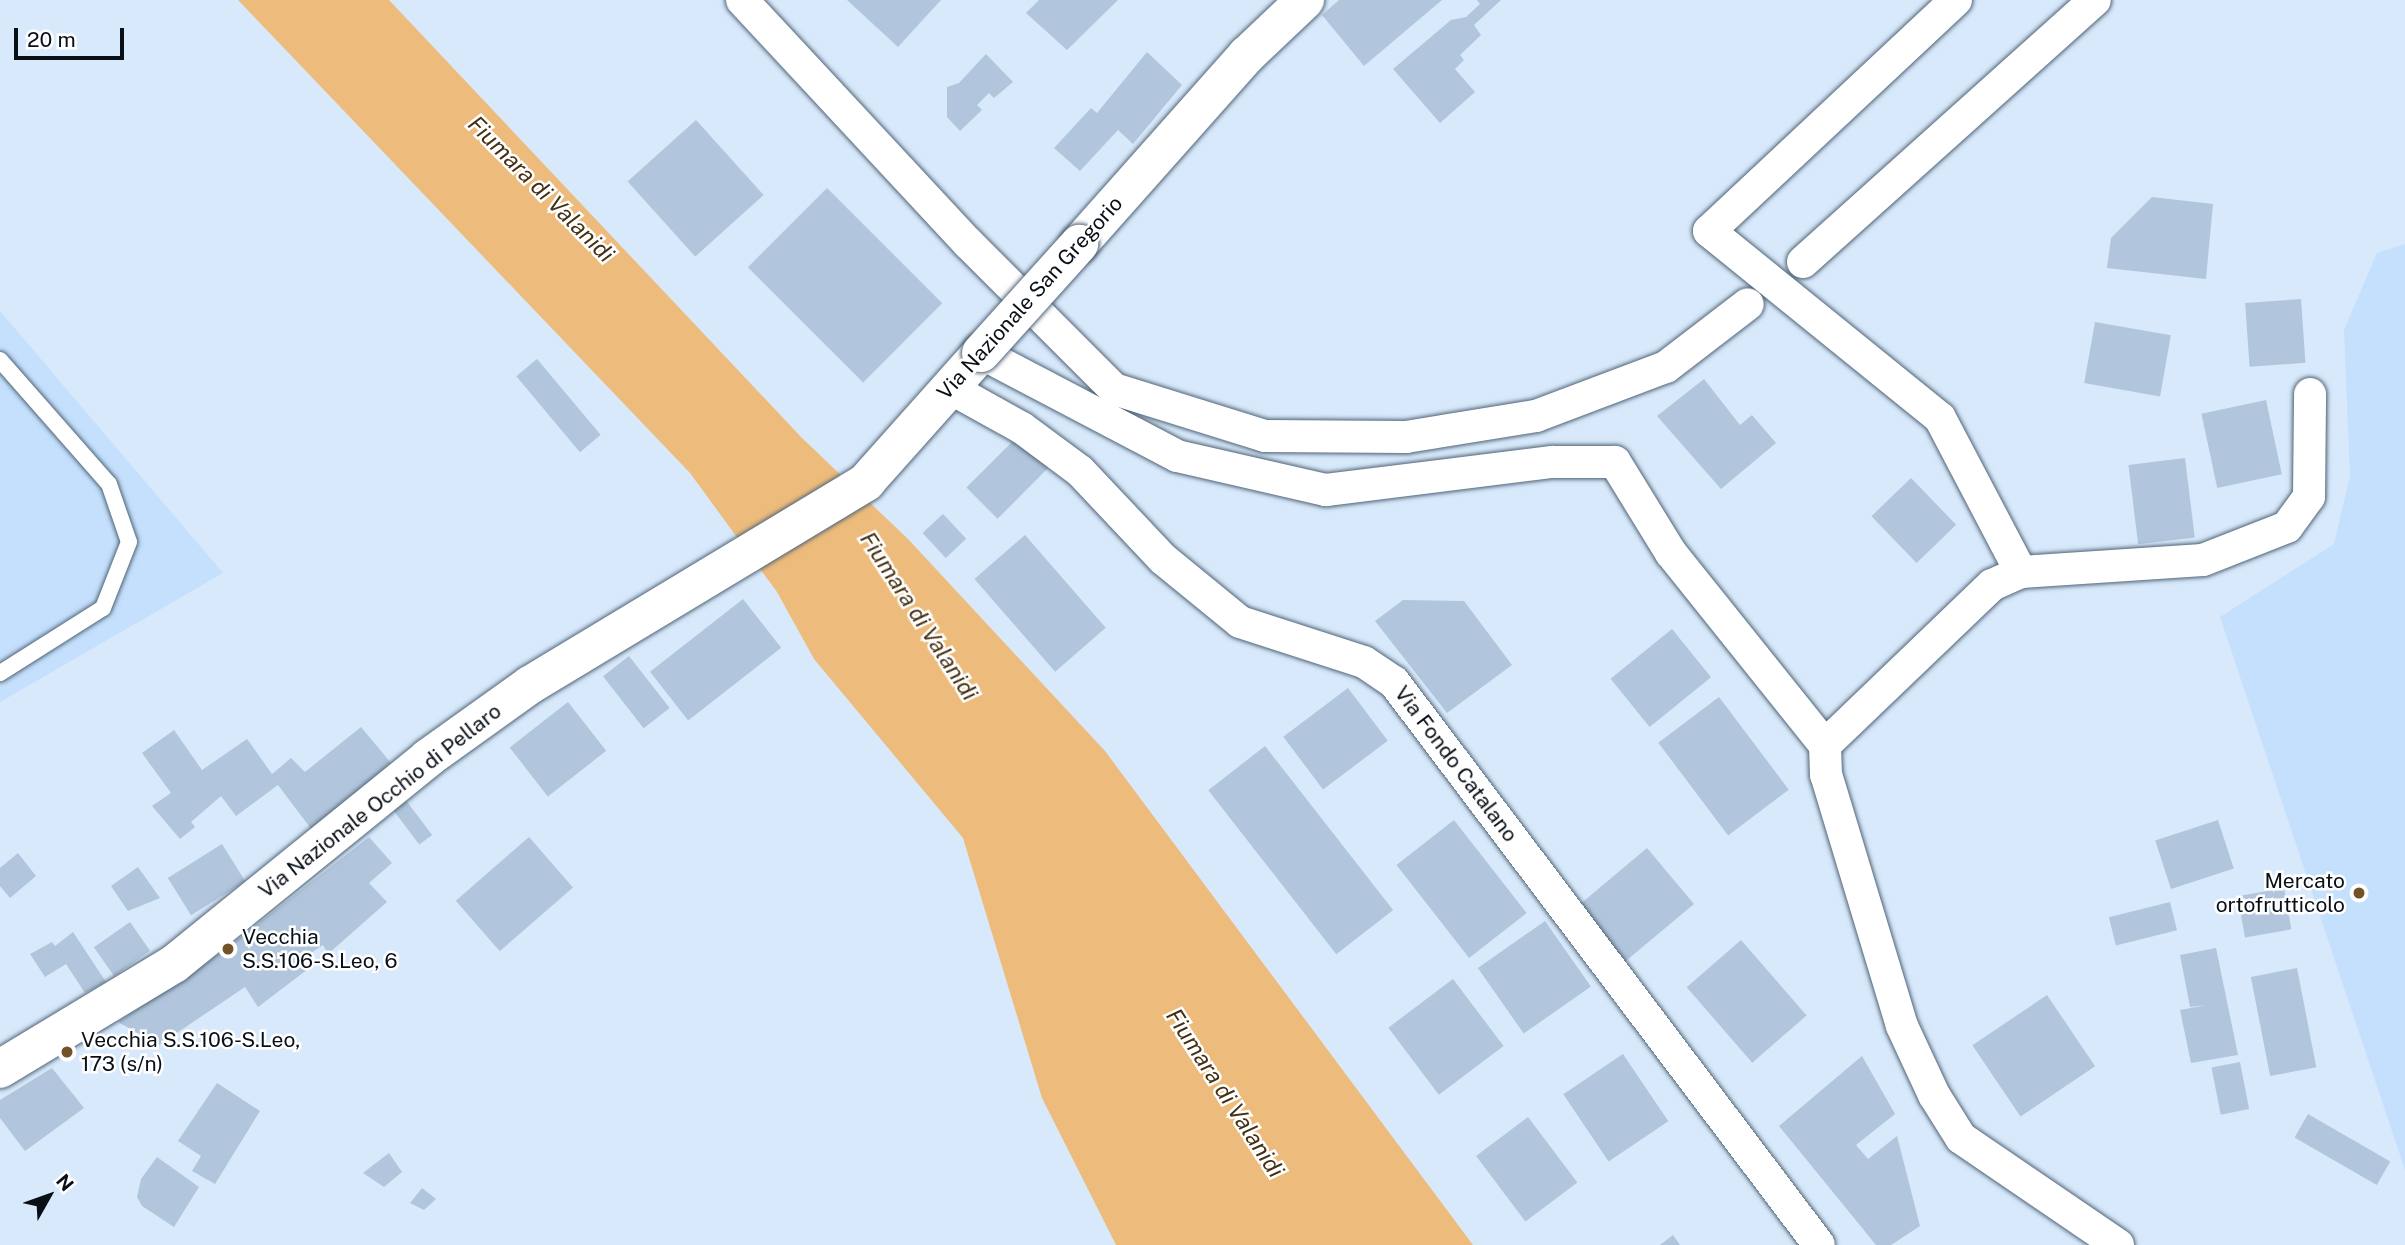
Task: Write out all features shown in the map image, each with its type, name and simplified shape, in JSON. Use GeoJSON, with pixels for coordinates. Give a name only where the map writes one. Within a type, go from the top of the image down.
{"type":"FeatureCollection","features":[{"type":"Feature","properties":{"kind":"street"},"geometry":{"type":"LineString","coordinates":[[742,0],[968,243],[1114,389],[1265,436],[1406,437],[1536,416],[1666,367],[1748,304]]}},
{"type":"Feature","properties":{"kind":"street","name":"Via Nazionale San Gregorio"},"geometry":{"type":"LineString","coordinates":[[729,562],[866,482],[1247,55],[1305,0]]}},
{"type":"Feature","properties":{"kind":"street"},"geometry":{"type":"LineString","coordinates":[[1956,0],[1709,231],[1940,418],[2021,572]]}},
{"type":"Feature","properties":{"kind":"street"},"geometry":{"type":"LineString","coordinates":[[1803,262],[2095,0]]}},
{"type":"Feature","properties":{"kind":"street"},"geometry":{"type":"LineString","coordinates":[[981,353],[1177,456],[1326,490],[1552,462],[1615,463],[1671,553],[1825,745],[1826,775],[1902,1026],[1934,1095],[1961,1138],[2118,1245]]}},
{"type":"Feature","properties":{"kind":"street","name":"Via Fondo Catalano"},"geometry":{"type":"LineString","coordinates":[[950,388],[1022,428],[1080,471],[1163,559],[1240,622],[1364,662],[1394,682],[1819,1245]]}},
{"type":"Feature","properties":{"kind":"street"},"geometry":{"type":"LineString","coordinates":[[1825,745],[1992,586],[2021,572],[2203,559],[2287,527],[2309,498],[2310,394]]}},
{"type":"Feature","properties":{"kind":"street","name":"Via Nazionale Occhio di Pellaro"},"geometry":{"type":"LineString","coordinates":[[0,1069],[174,964],[428,758],[530,685],[729,562]]}},
{"type":"Feature","properties":{"kind":"lane"},"geometry":{"type":"LineString","coordinates":[[0,360],[108,484],[129,542],[103,608],[0,673]]}},
{"type":"Feature","properties":{"kind":"shaded area","name":"Mercato ortofrutticolo"},"geometry":{"type":"Polygon","coordinates":[[[2405,244],[2405,1170],[2220,617],[2334,544],[2350,476],[2344,330],[2377,253],[2405,244]]]}},
{"type":"Feature","properties":{"kind":"shaded area"},"geometry":{"type":"Polygon","coordinates":[[[0,311],[223,573],[0,702],[0,311]]]}},
{"type":"Feature","properties":{"kind":"water","name":"Fiumara di Valanidi"},"geometry":{"type":"Polygon","coordinates":[[[238,0],[389,0],[802,438],[908,539],[1105,751],[1473,1245],[1116,1245],[1042,1098],[963,838],[814,659],[777,592],[690,473],[238,0]]]}},
{"type":"Feature","properties":{"kind":"building"},"geometry":{"type":"Polygon","coordinates":[[[847,0],[941,0],[898,47],[847,0]]]}},
{"type":"Feature","properties":{"kind":"building"},"geometry":{"type":"Polygon","coordinates":[[[1039,0],[1118,0],[1067,50],[1026,13],[1039,0]]]}},
{"type":"Feature","properties":{"kind":"building"},"geometry":{"type":"Polygon","coordinates":[[[1339,0],[1442,0],[1364,66],[1322,15],[1339,0]]]}},
{"type":"Feature","properties":{"kind":"building"},"geometry":{"type":"Polygon","coordinates":[[[1477,0],[1501,0],[1474,25],[1481,35],[1460,55],[1464,60],[1455,69],[1475,92],[1440,123],[1393,69],[1451,20],[1466,17],[1480,4],[1477,0]]]}},
{"type":"Feature","properties":{"kind":"building"},"geometry":{"type":"Polygon","coordinates":[[[1147,52],[1182,85],[1133,144],[1118,130],[1080,171],[1054,148],[1091,108],[1097,113],[1147,52]]]}},
{"type":"Feature","properties":{"kind":"building"},"geometry":{"type":"Polygon","coordinates":[[[986,54],[1013,82],[994,98],[989,93],[977,105],[982,110],[960,131],[947,117],[947,87],[959,83],[986,54]]]}},
{"type":"Feature","properties":{"kind":"building"},"geometry":{"type":"Polygon","coordinates":[[[696,120],[764,195],[695,257],[628,182],[696,120]]]}},
{"type":"Feature","properties":{"kind":"building"},"geometry":{"type":"Polygon","coordinates":[[[827,188],[942,303],[863,382],[748,267],[827,188]]]}},
{"type":"Feature","properties":{"kind":"building"},"geometry":{"type":"Polygon","coordinates":[[[2152,197],[2213,204],[2206,279],[2107,268],[2111,238],[2152,197]]]}},
{"type":"Feature","properties":{"kind":"building"},"geometry":{"type":"Polygon","coordinates":[[[2301,299],[2305,363],[2250,367],[2245,303],[2301,299]]]}},
{"type":"Feature","properties":{"kind":"building"},"geometry":{"type":"Polygon","coordinates":[[[2095,322],[2171,335],[2160,396],[2084,383],[2095,322]]]}},
{"type":"Feature","properties":{"kind":"building"},"geometry":{"type":"Polygon","coordinates":[[[537,359],[601,435],[580,452],[516,376],[537,359]]]}},
{"type":"Feature","properties":{"kind":"building"},"geometry":{"type":"Polygon","coordinates":[[[1704,379],[1740,425],[1752,415],[1776,443],[1721,489],[1657,416],[1704,379]]]}},
{"type":"Feature","properties":{"kind":"building"},"geometry":{"type":"Polygon","coordinates":[[[2266,400],[2282,474],[2217,488],[2201,414],[2266,400]]]}},
{"type":"Feature","properties":{"kind":"building"},"geometry":{"type":"Polygon","coordinates":[[[1018,436],[1049,467],[997,519],[966,488],[1018,436]]]}},
{"type":"Feature","properties":{"kind":"building"},"geometry":{"type":"Polygon","coordinates":[[[2185,458],[2195,537],[2138,544],[2128,465],[2185,458]]]}},
{"type":"Feature","properties":{"kind":"building"},"geometry":{"type":"Polygon","coordinates":[[[1911,478],[1956,525],[1917,563],[1871,516],[1911,478]]]}},
{"type":"Feature","properties":{"kind":"building"},"geometry":{"type":"Polygon","coordinates":[[[943,514],[966,539],[946,558],[923,533],[943,514]]]}},
{"type":"Feature","properties":{"kind":"building"},"geometry":{"type":"Polygon","coordinates":[[[1025,535],[1106,628],[1055,672],[974,579],[1025,535]]]}},
{"type":"Feature","properties":{"kind":"building"},"geometry":{"type":"Polygon","coordinates":[[[743,599],[781,648],[688,721],[650,672],[743,599]]]}},
{"type":"Feature","properties":{"kind":"building"},"geometry":{"type":"Polygon","coordinates":[[[1403,600],[1464,601],[1512,665],[1447,713],[1375,621],[1403,600]]]}},
{"type":"Feature","properties":{"kind":"building"},"geometry":{"type":"Polygon","coordinates":[[[1672,629],[1711,677],[1650,727],[1611,679],[1672,629]]]}},
{"type":"Feature","properties":{"kind":"building"},"geometry":{"type":"Polygon","coordinates":[[[629,656],[670,708],[644,728],[603,676],[629,656]]]}},
{"type":"Feature","properties":{"kind":"building"},"geometry":{"type":"Polygon","coordinates":[[[1348,688],[1388,741],[1323,789],[1283,737],[1348,688]]]}},
{"type":"Feature","properties":{"kind":"building"},"geometry":{"type":"Polygon","coordinates":[[[1719,697],[1789,790],[1728,835],[1658,743],[1719,697]]]}},
{"type":"Feature","properties":{"kind":"building"},"geometry":{"type":"Polygon","coordinates":[[[568,702],[606,751],[548,796],[510,748],[568,702]]]}},
{"type":"Feature","properties":{"kind":"building"},"geometry":{"type":"Polygon","coordinates":[[[361,727],[391,763],[312,830],[278,785],[236,816],[221,796],[191,822],[195,827],[180,839],[152,806],[171,793],[142,753],[174,730],[202,770],[247,739],[272,774],[291,758],[305,772],[361,727]]]}},
{"type":"Feature","properties":{"kind":"building"},"geometry":{"type":"Polygon","coordinates":[[[1265,746],[1393,910],[1336,954],[1208,790],[1265,746]]]}},
{"type":"Feature","properties":{"kind":"building"},"geometry":{"type":"Polygon","coordinates":[[[405,799],[432,835],[419,845],[392,809],[405,799]]]}},
{"type":"Feature","properties":{"kind":"building"},"geometry":{"type":"Polygon","coordinates":[[[1454,820],[1527,913],[1469,958],[1396,865],[1454,820]]]}},
{"type":"Feature","properties":{"kind":"building"},"geometry":{"type":"Polygon","coordinates":[[[2218,820],[2234,869],[2171,889],[2155,840],[2218,820]]]}},
{"type":"Feature","properties":{"kind":"building"},"geometry":{"type":"Polygon","coordinates":[[[369,837],[392,863],[369,883],[387,902],[328,954],[323,945],[308,955],[304,950],[299,954],[308,969],[258,1007],[245,987],[159,1045],[118,1022],[219,954],[369,837]]]}},
{"type":"Feature","properties":{"kind":"building"},"geometry":{"type":"Polygon","coordinates":[[[529,837],[573,888],[500,951],[456,901],[529,837]]]}},
{"type":"Feature","properties":{"kind":"building"},"geometry":{"type":"Polygon","coordinates":[[[222,844],[245,881],[191,915],[168,878],[222,844]]]}},
{"type":"Feature","properties":{"kind":"building"},"geometry":{"type":"Polygon","coordinates":[[[1647,848],[1694,904],[1622,964],[1575,908],[1647,848]]]}},
{"type":"Feature","properties":{"kind":"building"},"geometry":{"type":"Polygon","coordinates":[[[18,853],[36,876],[10,898],[0,886],[0,868],[18,853]]]}},
{"type":"Feature","properties":{"kind":"building"},"geometry":{"type":"Polygon","coordinates":[[[138,867],[160,898],[128,911],[111,886],[138,867]]]}},
{"type":"Feature","properties":{"kind":"building"},"geometry":{"type":"Polygon","coordinates":[[[2284,888],[2291,929],[2245,938],[2238,896],[2284,888]]]}},
{"type":"Feature","properties":{"kind":"building"},"geometry":{"type":"Polygon","coordinates":[[[2170,902],[2177,930],[2116,945],[2109,917],[2170,902]]]}},
{"type":"Feature","properties":{"kind":"building"},"geometry":{"type":"Polygon","coordinates":[[[1545,921],[1591,987],[1524,1034],[1478,968],[1545,921]]]}},
{"type":"Feature","properties":{"kind":"building"},"geometry":{"type":"Polygon","coordinates":[[[130,922],[150,951],[114,976],[94,947],[130,922]]]}},
{"type":"Feature","properties":{"kind":"building"},"geometry":{"type":"Polygon","coordinates":[[[73,932],[106,982],[85,993],[66,964],[45,977],[30,954],[52,942],[55,946],[73,932]]]}},
{"type":"Feature","properties":{"kind":"building"},"geometry":{"type":"Polygon","coordinates":[[[1741,940],[1807,1015],[1752,1063],[1687,987],[1741,940]]]}},
{"type":"Feature","properties":{"kind":"building"},"geometry":{"type":"Polygon","coordinates":[[[2216,948],[2238,1055],[2191,1063],[2180,1010],[2207,1005],[2190,1007],[2180,955],[2216,948]]]}},
{"type":"Feature","properties":{"kind":"building"},"geometry":{"type":"Polygon","coordinates":[[[2297,968],[2316,1067],[2270,1076],[2251,977],[2297,968]]]}},
{"type":"Feature","properties":{"kind":"building"},"geometry":{"type":"Polygon","coordinates":[[[1453,979],[1504,1046],[1439,1095],[1388,1028],[1453,979]]]}},
{"type":"Feature","properties":{"kind":"building"},"geometry":{"type":"Polygon","coordinates":[[[2047,995],[2095,1066],[2020,1117],[1972,1045],[2047,995]]]}},
{"type":"Feature","properties":{"kind":"building"},"geometry":{"type":"Polygon","coordinates":[[[1623,1054],[1668,1121],[1609,1161],[1563,1094],[1623,1054]]]}},
{"type":"Feature","properties":{"kind":"building"},"geometry":{"type":"Polygon","coordinates":[[[1862,1056],[1895,1114],[1856,1145],[1868,1159],[1897,1136],[1920,1226],[1891,1245],[1876,1245],[1779,1126],[1862,1056]]]}},
{"type":"Feature","properties":{"kind":"building"},"geometry":{"type":"Polygon","coordinates":[[[2240,1062],[2249,1109],[2221,1115],[2212,1068],[2240,1062]]]}},
{"type":"Feature","properties":{"kind":"building"},"geometry":{"type":"Polygon","coordinates":[[[52,1068],[84,1108],[25,1151],[0,1118],[0,1100],[52,1068]]]}},
{"type":"Feature","properties":{"kind":"building"},"geometry":{"type":"Polygon","coordinates":[[[217,1083],[260,1111],[215,1184],[192,1171],[201,1156],[178,1141],[217,1083]]]}},
{"type":"Feature","properties":{"kind":"building"},"geometry":{"type":"Polygon","coordinates":[[[2308,1114],[2390,1162],[2377,1185],[2294,1137],[2308,1114]]]}},
{"type":"Feature","properties":{"kind":"building"},"geometry":{"type":"Polygon","coordinates":[[[1528,1117],[1577,1182],[1525,1222],[1476,1156],[1528,1117]]]}},
{"type":"Feature","properties":{"kind":"building"},"geometry":{"type":"Polygon","coordinates":[[[389,1153],[402,1172],[384,1187],[363,1173],[389,1153]]]}},
{"type":"Feature","properties":{"kind":"building"},"geometry":{"type":"Polygon","coordinates":[[[157,1157],[199,1187],[174,1227],[142,1206],[137,1197],[141,1179],[157,1157]]]}},
{"type":"Feature","properties":{"kind":"building"},"geometry":{"type":"Polygon","coordinates":[[[422,1188],[436,1199],[424,1210],[410,1203],[422,1188]]]}},
{"type":"Feature","properties":{"kind":"building"},"geometry":{"type":"Polygon","coordinates":[[[1673,1235],[1680,1245],[1660,1245],[1673,1235]]]}},
{"type":"Feature","properties":{"kind":"place","name":"Mercato ortofrutticolo"},"geometry":{"type":"Point","coordinates":[2359,893]}},
{"type":"Feature","properties":{"kind":"place","name":"Vecchia S.S.106-S.Leo, 6"},"geometry":{"type":"Point","coordinates":[228,949]}},
{"type":"Feature","properties":{"kind":"place","name":"Vecchia S.S.106-S.Leo, 173 (s/n)"},"geometry":{"type":"Point","coordinates":[67,1052]}}]}
